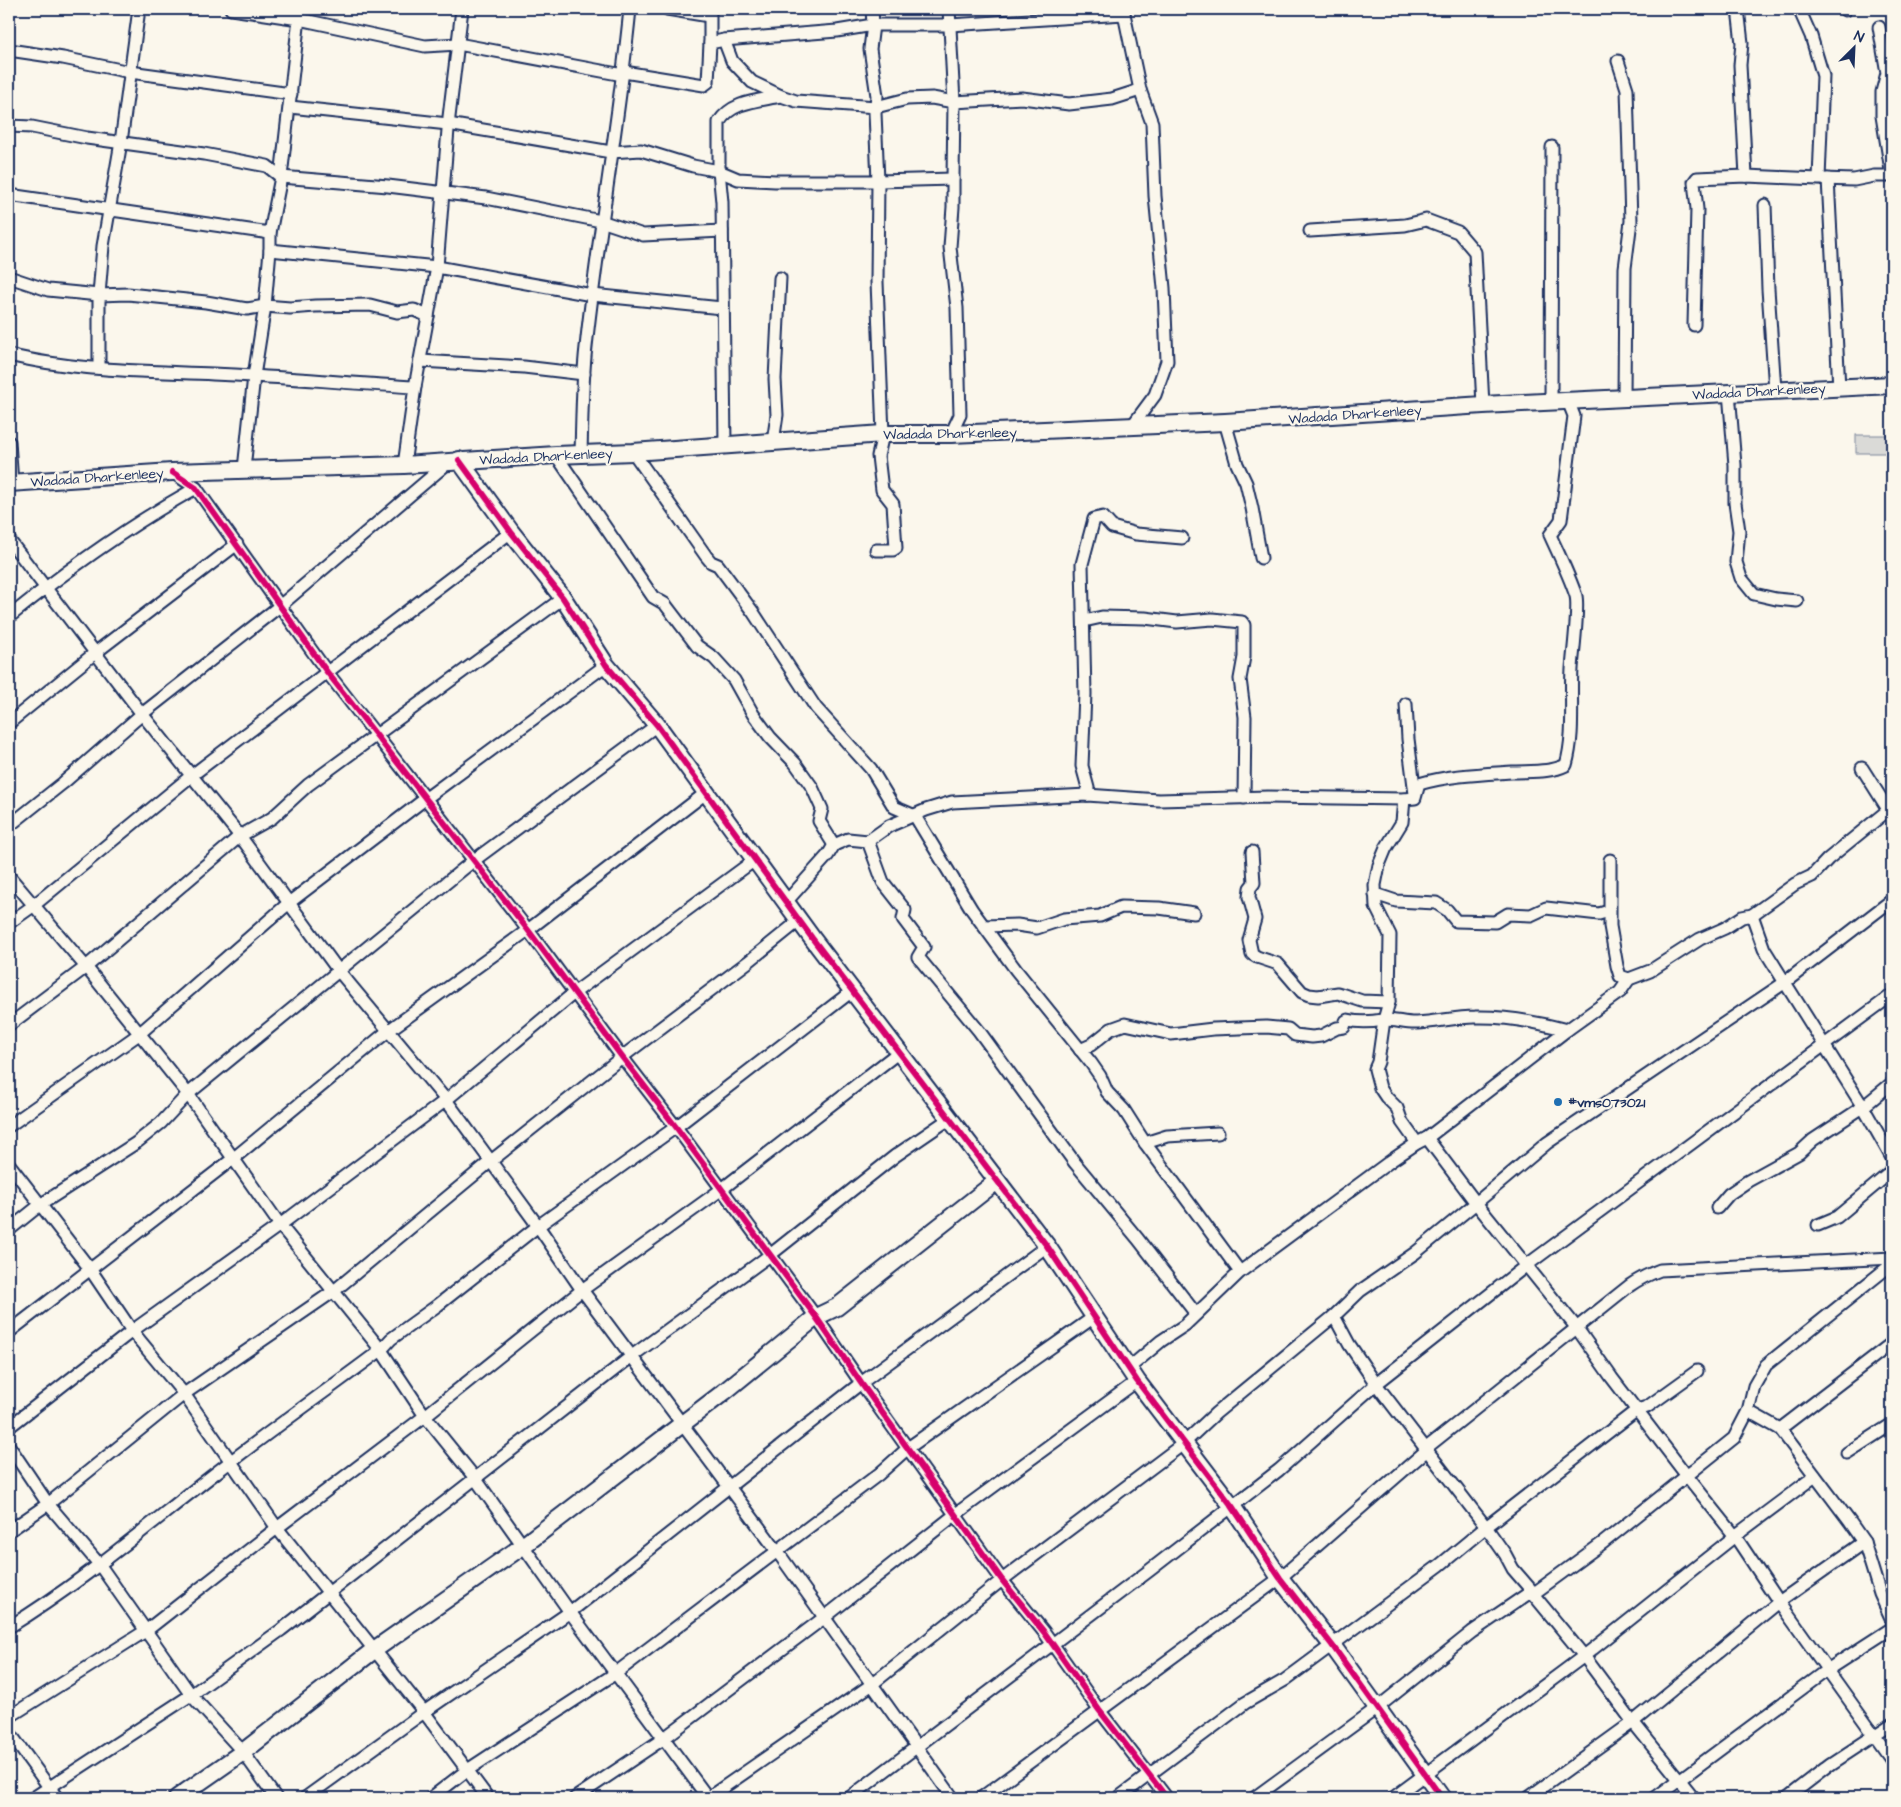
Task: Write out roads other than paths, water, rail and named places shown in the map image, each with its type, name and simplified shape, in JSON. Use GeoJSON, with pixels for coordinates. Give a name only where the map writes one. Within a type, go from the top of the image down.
{"type":"FeatureCollection","features":[{"type":"Feature","properties":{"kind":"street"},"geometry":{"type":"LineString","coordinates":[[99,368],[103,246],[121,142],[139,9]]}},
{"type":"Feature","properties":{"kind":"street"},"geometry":{"type":"LineString","coordinates":[[231,9],[300,14],[425,46],[458,44],[704,85],[708,82],[709,12],[666,9]]}},
{"type":"Feature","properties":{"kind":"street"},"geometry":{"type":"LineString","coordinates":[[404,464],[415,387],[437,267],[448,124],[462,9]]}},
{"type":"Feature","properties":{"kind":"street"},"geometry":{"type":"LineString","coordinates":[[580,454],[585,350],[601,221],[624,73],[630,9]]}},
{"type":"Feature","properties":{"kind":"street"},"geometry":{"type":"LineString","coordinates":[[872,9],[873,25],[870,49],[877,91],[877,282],[883,434],[878,456],[882,490],[893,504],[896,548],[893,550],[876,550]]}},
{"type":"Feature","properties":{"kind":"street"},"geometry":{"type":"LineString","coordinates":[[949,9],[954,102],[953,207],[950,247],[957,308],[960,415],[951,434]]}},
{"type":"Feature","properties":{"kind":"street"},"geometry":{"type":"LineString","coordinates":[[1738,9],[1742,43],[1740,65],[1746,176]]}},
{"type":"Feature","properties":{"kind":"street"},"geometry":{"type":"LineString","coordinates":[[1799,9],[1811,36],[1823,76],[1824,179],[1839,388]]}},
{"type":"Feature","properties":{"kind":"street"},"geometry":{"type":"LineString","coordinates":[[710,43],[724,40],[837,31],[873,25],[950,26],[1123,11],[1140,90],[1152,123],[1164,288],[1167,361],[1155,395],[1132,426]]}},
{"type":"Feature","properties":{"kind":"street"},"geometry":{"type":"LineString","coordinates":[[244,469],[254,376],[265,306],[270,233],[281,178],[300,14]]}},
{"type":"Feature","properties":{"kind":"street"},"geometry":{"type":"LineString","coordinates":[[1694,325],[1697,209],[1694,182],[1697,178],[1746,176],[1854,180],[1874,176],[1892,176],[1882,116],[1882,92],[1887,73],[1879,27]]}},
{"type":"Feature","properties":{"kind":"street"},"geometry":{"type":"LineString","coordinates":[[724,40],[732,61],[752,82],[796,101],[876,106],[907,99],[932,98],[954,102],[1022,98],[1069,104],[1112,98],[1140,90]]}},
{"type":"Feature","properties":{"kind":"street"},"geometry":{"type":"LineString","coordinates":[[9,50],[63,58],[130,72],[292,94]]}},
{"type":"Feature","properties":{"kind":"street"},"geometry":{"type":"LineString","coordinates":[[1618,61],[1627,89],[1631,220],[1625,268],[1624,398]]}},
{"type":"Feature","properties":{"kind":"street"},"geometry":{"type":"LineString","coordinates":[[725,444],[722,202],[719,171],[719,122],[729,110],[740,104],[781,96]]}},
{"type":"Feature","properties":{"kind":"street"},"geometry":{"type":"LineString","coordinates":[[290,107],[448,124],[611,152],[641,150],[693,166],[719,171],[738,179],[878,181],[953,178]]}},
{"type":"Feature","properties":{"kind":"street"},"geometry":{"type":"LineString","coordinates":[[9,126],[32,127],[204,154],[267,166],[281,178],[388,186],[486,198],[601,221],[643,235],[722,231]]}},
{"type":"Feature","properties":{"kind":"street"},"geometry":{"type":"LineString","coordinates":[[1551,402],[1552,147]]}},
{"type":"Feature","properties":{"kind":"street"},"geometry":{"type":"LineString","coordinates":[[9,195],[109,208],[270,233]]}},
{"type":"Feature","properties":{"kind":"street"},"geometry":{"type":"LineString","coordinates":[[1765,205],[1768,289],[1776,390]]}},
{"type":"Feature","properties":{"kind":"street"},"geometry":{"type":"LineString","coordinates":[[1310,231],[1405,225],[1426,220],[1458,232],[1475,252],[1483,405]]}},
{"type":"Feature","properties":{"kind":"street"},"geometry":{"type":"LineString","coordinates":[[270,250],[437,267],[592,295],[722,308]]}},
{"type":"Feature","properties":{"kind":"street"},"geometry":{"type":"LineString","coordinates":[[9,277],[48,290],[100,295],[128,294],[206,302],[247,309],[265,306],[290,308],[370,305],[397,312],[414,310],[428,316]]}},
{"type":"Feature","properties":{"kind":"street"},"geometry":{"type":"LineString","coordinates":[[773,442],[777,415],[775,379],[780,278]]}},
{"type":"Feature","properties":{"kind":"street"},"geometry":{"type":"LineString","coordinates":[[9,355],[99,368],[415,387]]}},
{"type":"Feature","properties":{"kind":"street"},"geometry":{"type":"LineString","coordinates":[[420,361],[524,367],[584,374]]}},
{"type":"Feature","properties":{"kind":"street","name":"Wadada Dharkenleey"},"geometry":{"type":"LineString","coordinates":[[10,483],[172,472],[404,464],[633,452],[883,434],[951,434],[1225,422],[1483,405],[1892,385]]}},
{"type":"Feature","properties":{"kind":"street"},"geometry":{"type":"LineString","coordinates":[[1729,392],[1735,465],[1735,503],[1739,531],[1736,562],[1741,578],[1754,594],[1769,598],[1797,601]]}},
{"type":"Feature","properties":{"kind":"street"},"geometry":{"type":"LineString","coordinates":[[1568,401],[1574,416],[1562,520],[1550,535],[1576,598],[1569,755],[1566,765],[1558,769],[1537,772],[1476,774],[1435,779],[1419,784],[1410,799],[1402,822],[1386,848],[1379,865],[1375,894],[1376,907],[1390,935],[1390,1002],[1384,1020],[1378,1062],[1375,1069],[1377,1078],[1386,1097],[1397,1108],[1402,1122],[1422,1140],[1527,1265],[1576,1327],[1687,1476],[1735,1536],[1779,1602],[1892,1760]]}},
{"type":"Feature","properties":{"kind":"street"},"geometry":{"type":"LineString","coordinates":[[1225,422],[1237,464],[1246,483],[1261,558]]}},
{"type":"Feature","properties":{"kind":"street"},"geometry":{"type":"LineString","coordinates":[[9,442],[10,483]]}},
{"type":"Feature","properties":{"kind":"street"},"geometry":{"type":"LineString","coordinates":[[633,452],[711,562],[718,565],[753,612],[816,708],[871,769],[894,807],[915,816],[972,910],[1100,1076],[1107,1092],[1124,1110],[1240,1272]]}},
{"type":"Feature","properties":{"kind":"street"},"geometry":{"type":"LineString","coordinates":[[556,455],[653,597],[664,604],[697,646],[714,658],[734,680],[753,714],[770,737],[795,763],[812,787],[822,809],[819,821],[834,845]]}},
{"type":"Feature","properties":{"kind":"street"},"geometry":{"type":"LineString","coordinates":[[9,826],[63,783],[142,714],[281,605],[454,461],[563,598],[606,665],[657,725],[852,991],[1047,1246],[1133,1375],[1183,1444],[1232,1506],[1280,1578],[1332,1645],[1442,1798]]}},
{"type":"Feature","properties":{"kind":"street"},"geometry":{"type":"LineString","coordinates":[[172,472],[196,488],[327,672],[528,930],[676,1127],[816,1317],[1002,1580],[1167,1798]]}},
{"type":"Feature","properties":{"kind":"street"},"geometry":{"type":"LineString","coordinates":[[9,617],[44,588],[125,531],[196,488]]}},
{"type":"Feature","properties":{"kind":"street"},"geometry":{"type":"LineString","coordinates":[[1087,795],[1088,788],[1082,766],[1085,694],[1082,564],[1094,519],[1103,517],[1112,527],[1136,534],[1182,538]]}},
{"type":"Feature","properties":{"kind":"street"},"geometry":{"type":"LineString","coordinates":[[9,923],[33,906],[191,776],[511,532]]}},
{"type":"Feature","properties":{"kind":"street"},"geometry":{"type":"LineString","coordinates":[[9,540],[142,714],[240,836],[338,970],[446,1100],[582,1290],[825,1617],[871,1685],[953,1798]]}},
{"type":"Feature","properties":{"kind":"street"},"geometry":{"type":"LineString","coordinates":[[9,723],[95,653],[237,544]]}},
{"type":"Feature","properties":{"kind":"street"},"geometry":{"type":"LineString","coordinates":[[9,1024],[86,967],[240,836],[272,818],[308,786],[563,598]]}},
{"type":"Feature","properties":{"kind":"street"},"geometry":{"type":"LineString","coordinates":[[1084,621],[1102,617],[1145,618],[1177,622],[1212,619],[1242,622],[1244,625],[1245,649],[1240,679],[1245,717],[1244,798]]}},
{"type":"Feature","properties":{"kind":"street"},"geometry":{"type":"LineString","coordinates":[[9,1126],[139,1034],[290,902],[606,665]]}},
{"type":"Feature","properties":{"kind":"street"},"geometry":{"type":"LineString","coordinates":[[1406,704],[1410,799]]}},
{"type":"Feature","properties":{"kind":"street"},"geometry":{"type":"LineString","coordinates":[[9,1230],[40,1205],[136,1143],[161,1123],[188,1094],[473,861],[657,725]]}},
{"type":"Feature","properties":{"kind":"street"},"geometry":{"type":"LineString","coordinates":[[575,1798],[663,1738],[825,1617],[1133,1375],[1161,1341],[1185,1325],[1240,1272],[1422,1140],[1620,992],[1629,979],[1650,971],[1700,940],[1742,917],[1752,914],[1795,884],[1812,876],[1828,859],[1891,810],[1862,768]]}},
{"type":"Feature","properties":{"kind":"street"},"geometry":{"type":"LineString","coordinates":[[9,1332],[234,1158],[388,1031],[528,930],[707,792]]}},
{"type":"Feature","properties":{"kind":"street"},"geometry":{"type":"LineString","coordinates":[[786,902],[828,855],[834,845],[848,839],[868,842],[890,826],[926,810],[952,802],[1087,795],[1160,800],[1321,797],[1410,799]]}},
{"type":"Feature","properties":{"kind":"street"},"geometry":{"type":"LineString","coordinates":[[868,842],[883,882],[905,910],[903,919],[924,947],[918,957],[979,1031],[1074,1163],[1138,1239],[1196,1314]]}},
{"type":"Feature","properties":{"kind":"street"},"geometry":{"type":"LineString","coordinates":[[1252,852],[1254,883],[1250,888],[1249,897],[1255,914],[1249,940],[1252,954],[1278,964],[1302,992],[1309,995],[1318,996],[1338,993],[1362,1001],[1390,1002]]}},
{"type":"Feature","properties":{"kind":"street"},"geometry":{"type":"LineString","coordinates":[[9,1427],[132,1331],[280,1225],[446,1100],[574,993],[756,859]]}},
{"type":"Feature","properties":{"kind":"street"},"geometry":{"type":"LineString","coordinates":[[1610,860],[1609,911],[1617,966],[1620,976],[1629,979]]}},
{"type":"Feature","properties":{"kind":"street"},"geometry":{"type":"LineString","coordinates":[[9,876],[86,967],[188,1094],[280,1225],[381,1350],[425,1416],[475,1478],[570,1612],[708,1798],[871,1685],[1002,1580],[1183,1444],[1216,1413],[1334,1316],[1360,1291],[1415,1252],[1547,1143],[1784,983],[1892,900]]}},
{"type":"Feature","properties":{"kind":"street"},"geometry":{"type":"LineString","coordinates":[[1375,894],[1396,902],[1436,903],[1446,910],[1456,922],[1495,922],[1508,914],[1531,915],[1546,908],[1599,914],[1609,911]]}},
{"type":"Feature","properties":{"kind":"street"},"geometry":{"type":"LineString","coordinates":[[984,926],[1017,925],[1037,928],[1064,919],[1100,916],[1121,907],[1194,912]]}},
{"type":"Feature","properties":{"kind":"street"},"geometry":{"type":"LineString","coordinates":[[1752,914],[1764,949],[1863,1107],[1892,1158]]}},
{"type":"Feature","properties":{"kind":"street"},"geometry":{"type":"LineString","coordinates":[[9,1532],[48,1504],[184,1394],[334,1291],[491,1161],[800,920]]}},
{"type":"Feature","properties":{"kind":"street"},"geometry":{"type":"LineString","coordinates":[[9,1627],[36,1610],[99,1564],[230,1461],[381,1350],[392,1339],[538,1226],[676,1127],[852,991]]}},
{"type":"Feature","properties":{"kind":"street"},"geometry":{"type":"LineString","coordinates":[[849,1798],[1279,1470],[1376,1384],[1527,1265],[1892,995]]}},
{"type":"Feature","properties":{"kind":"street"},"geometry":{"type":"LineString","coordinates":[[1080,1050],[1091,1045],[1112,1029],[1125,1024],[1171,1034],[1222,1028],[1266,1027],[1288,1029],[1295,1035],[1312,1038],[1321,1036],[1336,1028],[1344,1027],[1348,1020],[1377,1022],[1384,1020],[1419,1023],[1448,1019],[1495,1017],[1567,1030]]}},
{"type":"Feature","properties":{"kind":"street"},"geometry":{"type":"LineString","coordinates":[[9,1716],[147,1630],[277,1528],[425,1416],[582,1290],[722,1189],[899,1052]]}},
{"type":"Feature","properties":{"kind":"street"},"geometry":{"type":"LineString","coordinates":[[1716,1208],[1730,1194],[1748,1181],[1799,1153],[1813,1140],[1863,1107],[1892,1083]]}},
{"type":"Feature","properties":{"kind":"street"},"geometry":{"type":"LineString","coordinates":[[33,1798],[191,1695],[330,1593],[632,1356],[770,1255],[895,1156],[949,1119]]}},
{"type":"Feature","properties":{"kind":"street"},"geometry":{"type":"LineString","coordinates":[[1146,1143],[1167,1136],[1218,1133]]}},
{"type":"Feature","properties":{"kind":"street"},"geometry":{"type":"LineString","coordinates":[[9,1164],[90,1269],[132,1331],[184,1394],[277,1528],[424,1712],[466,1771],[488,1798]]}},
{"type":"Feature","properties":{"kind":"street"},"geometry":{"type":"LineString","coordinates":[[1818,1225],[1837,1217],[1892,1171]]}},
{"type":"Feature","properties":{"kind":"street"},"geometry":{"type":"LineString","coordinates":[[177,1798],[242,1752],[374,1650],[524,1546],[724,1392],[816,1317],[837,1307],[997,1181]]}},
{"type":"Feature","properties":{"kind":"street"},"geometry":{"type":"LineString","coordinates":[[304,1798],[424,1712],[570,1612],[861,1383],[1047,1246]]}},
{"type":"Feature","properties":{"kind":"street"},"geometry":{"type":"LineString","coordinates":[[981,1798],[1280,1578],[1426,1450],[1576,1327],[1640,1278],[1660,1270],[1892,1258]]}},
{"type":"Feature","properties":{"kind":"street"},"geometry":{"type":"LineString","coordinates":[[1254,1798],[1377,1708],[1472,1632],[1604,1542],[1734,1438],[1748,1411],[1754,1386],[1766,1365],[1892,1264]]}},
{"type":"Feature","properties":{"kind":"street"},"geometry":{"type":"LineString","coordinates":[[1334,1316],[1349,1344],[1376,1384],[1486,1527],[1513,1569],[1584,1656],[1632,1722],[1694,1798]]}},
{"type":"Feature","properties":{"kind":"street"},"geometry":{"type":"LineString","coordinates":[[431,1798],[466,1771],[616,1673],[879,1474],[908,1448],[1094,1317]]}},
{"type":"Feature","properties":{"kind":"street"},"geometry":{"type":"LineString","coordinates":[[1780,1429],[1892,1343]]}},
{"type":"Feature","properties":{"kind":"street"},"geometry":{"type":"LineString","coordinates":[[1118,1798],[1245,1703],[1284,1680],[1332,1645],[1440,1565],[1637,1410],[1647,1407],[1696,1371]]}},
{"type":"Feature","properties":{"kind":"street"},"geometry":{"type":"LineString","coordinates":[[1748,1411],[1780,1429],[1864,1542],[1880,1594],[1892,1620]]}},
{"type":"Feature","properties":{"kind":"street"},"geometry":{"type":"LineString","coordinates":[[1847,1453],[1892,1424]]}},
{"type":"Feature","properties":{"kind":"street"},"geometry":{"type":"LineString","coordinates":[[9,1446],[48,1504],[99,1564],[191,1695],[242,1752],[276,1798]]}},
{"type":"Feature","properties":{"kind":"street"},"geometry":{"type":"LineString","coordinates":[[1393,1798],[1584,1656],[1735,1536],[1815,1476]]}},
{"type":"Feature","properties":{"kind":"street"},"geometry":{"type":"LineString","coordinates":[[1528,1798],[1632,1722],[1779,1602],[1864,1542]]}},
{"type":"Feature","properties":{"kind":"street"},"geometry":{"type":"LineString","coordinates":[[1655,1798],[1827,1670],[1892,1628]]}},
{"type":"Feature","properties":{"kind":"street"},"geometry":{"type":"LineString","coordinates":[[1787,1798],[1831,1764],[1892,1724]]}},
{"type":"Feature","properties":{"kind":"street"},"geometry":{"type":"LineString","coordinates":[[9,1732],[57,1798]]}},
{"type":"Feature","properties":{"kind":"place","name":"#vms073021"},"geometry":{"type":"Point","coordinates":[1558,1102]}}]}
